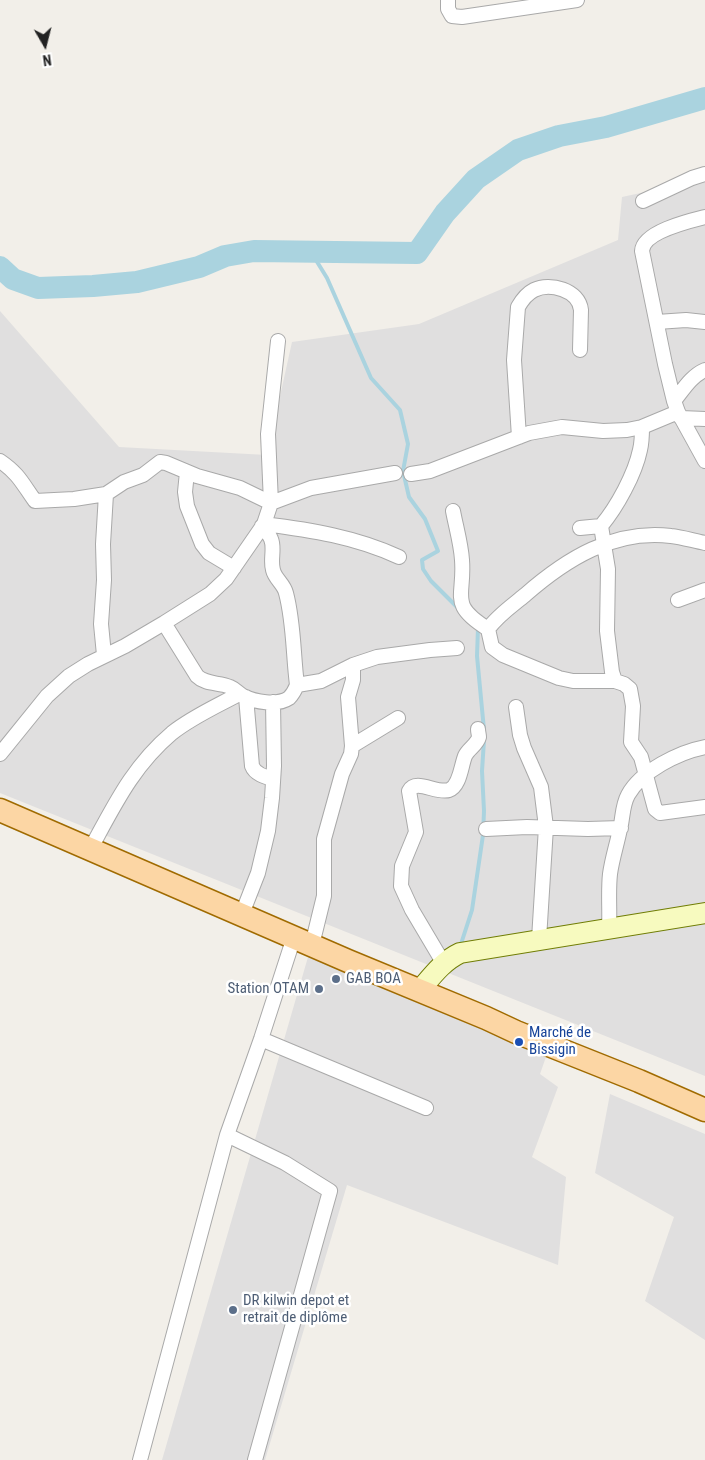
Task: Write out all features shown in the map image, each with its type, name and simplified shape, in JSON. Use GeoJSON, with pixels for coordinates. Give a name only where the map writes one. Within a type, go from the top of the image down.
{"type":"FeatureCollection","features":[{"type":"Feature","properties":{"kind":"main road"},"geometry":{"type":"LineString","coordinates":[[0,810],[348,961],[516,1032],[640,1080],[705,1110]]}},
{"type":"Feature","properties":{"kind":"street"},"geometry":{"type":"LineString","coordinates":[[448,0],[448,9],[452,16],[462,17],[577,0]]}},
{"type":"Feature","properties":{"kind":"street"},"geometry":{"type":"LineString","coordinates":[[643,201],[692,178],[705,174]]}},
{"type":"Feature","properties":{"kind":"street"},"geometry":{"type":"LineString","coordinates":[[705,217],[667,229],[650,238],[644,244],[642,251],[669,383],[678,410],[705,461]]}},
{"type":"Feature","properties":{"kind":"street"},"geometry":{"type":"LineString","coordinates":[[519,437],[514,360],[518,307],[527,294],[534,289],[553,287],[577,299],[581,310],[580,350]]}},
{"type":"Feature","properties":{"kind":"street"},"geometry":{"type":"LineString","coordinates":[[657,322],[686,320],[705,322]]}},
{"type":"Feature","properties":{"kind":"street"},"geometry":{"type":"LineString","coordinates":[[0,754],[47,696],[69,676],[104,655],[125,646],[210,594],[226,579],[263,525],[271,503],[268,434],[278,341]]}},
{"type":"Feature","properties":{"kind":"street"},"geometry":{"type":"LineString","coordinates":[[678,410],[691,380],[699,372],[705,370]]}},
{"type":"Feature","properties":{"kind":"street"},"geometry":{"type":"LineString","coordinates":[[411,474],[430,471],[529,433],[562,427],[603,431],[627,430],[642,426],[678,410],[705,419]]}},
{"type":"Feature","properties":{"kind":"street"},"geometry":{"type":"LineString","coordinates":[[615,681],[612,672],[607,631],[608,569],[602,526],[618,502],[637,462],[642,426]]}},
{"type":"Feature","properties":{"kind":"street"},"geometry":{"type":"LineString","coordinates":[[0,461],[13,470],[24,482],[35,501],[74,499],[106,494],[124,482],[143,475],[160,462],[240,488],[271,503],[311,488],[395,473]]}},
{"type":"Feature","properties":{"kind":"street"},"geometry":{"type":"LineString","coordinates":[[188,472],[185,492],[187,506],[202,544],[209,553],[234,568]]}},
{"type":"Feature","properties":{"kind":"street"},"geometry":{"type":"LineString","coordinates":[[104,655],[100,624],[104,580],[103,544],[106,494]]}},
{"type":"Feature","properties":{"kind":"street"},"geometry":{"type":"LineString","coordinates":[[453,511],[462,555],[461,603],[474,620],[488,628],[492,647],[503,655],[559,678],[573,681],[615,681],[624,684],[630,689],[633,706],[631,742],[641,757],[657,812],[664,813],[705,807]]}},
{"type":"Feature","properties":{"kind":"street"},"geometry":{"type":"LineString","coordinates":[[263,525],[353,539],[399,557]]}},
{"type":"Feature","properties":{"kind":"street"},"geometry":{"type":"LineString","coordinates":[[164,623],[197,676],[206,683],[228,686],[242,695],[260,701],[273,702],[288,698],[294,692],[297,684],[292,620],[286,591],[272,568],[271,539],[263,525]]}},
{"type":"Feature","properties":{"kind":"street"},"geometry":{"type":"LineString","coordinates":[[580,528],[602,526]]}},
{"type":"Feature","properties":{"kind":"street"},"geometry":{"type":"LineString","coordinates":[[488,628],[542,580],[580,554],[631,537],[649,535],[672,536],[705,543]]}},
{"type":"Feature","properties":{"kind":"street"},"geometry":{"type":"LineString","coordinates":[[678,600],[705,590]]}},
{"type":"Feature","properties":{"kind":"street"},"geometry":{"type":"LineString","coordinates":[[297,684],[321,681],[353,665],[377,657],[457,648]]}},
{"type":"Feature","properties":{"kind":"street"},"geometry":{"type":"LineString","coordinates":[[140,1460],[228,1135],[261,1038],[324,896],[324,839],[342,774],[351,754],[348,696],[353,680],[353,665]]}},
{"type":"Feature","properties":{"kind":"street"},"geometry":{"type":"LineString","coordinates":[[242,695],[252,766],[256,772],[273,779]]}},
{"type":"Feature","properties":{"kind":"street"},"geometry":{"type":"LineString","coordinates":[[91,848],[131,776],[144,760],[174,732],[202,714],[242,695]]}},
{"type":"Feature","properties":{"kind":"street"},"geometry":{"type":"LineString","coordinates":[[242,914],[258,874],[268,831],[273,779],[273,702]]}},
{"type":"Feature","properties":{"kind":"street"},"geometry":{"type":"LineString","coordinates":[[516,707],[524,748],[541,787],[546,827],[539,939]]}},
{"type":"Feature","properties":{"kind":"street"},"geometry":{"type":"LineString","coordinates":[[352,746],[398,718]]}},
{"type":"Feature","properties":{"kind":"street"},"geometry":{"type":"LineString","coordinates":[[444,964],[412,910],[401,886],[402,866],[416,832],[409,791],[410,788],[418,785],[446,791],[452,789],[456,784],[467,751],[475,744],[479,737],[478,729]]}},
{"type":"Feature","properties":{"kind":"street"},"geometry":{"type":"LineString","coordinates":[[609,929],[610,875],[621,828],[624,804],[629,794],[647,775],[678,756],[705,747]]}},
{"type":"Feature","properties":{"kind":"street"},"geometry":{"type":"LineString","coordinates":[[486,829],[527,827],[621,828]]}},
{"type":"Feature","properties":{"kind":"street"},"geometry":{"type":"LineString","coordinates":[[420,990],[451,957],[460,953],[705,913]]}},
{"type":"Feature","properties":{"kind":"street"},"geometry":{"type":"LineString","coordinates":[[261,1038],[426,1108]]}},
{"type":"Feature","properties":{"kind":"street"},"geometry":{"type":"LineString","coordinates":[[228,1135],[285,1163],[330,1191],[255,1460]]}},
{"type":"Feature","properties":{"kind":"shaded area"},"geometry":{"type":"Polygon","coordinates":[[[705,179],[705,1076],[0,793],[0,311],[119,447],[267,455],[292,342],[419,324],[618,240],[622,197],[705,179]]]}},
{"type":"Feature","properties":{"kind":"shaded area"},"geometry":{"type":"Polygon","coordinates":[[[308,957],[547,1054],[540,1074],[558,1087],[532,1157],[566,1177],[558,1265],[347,1185],[265,1460],[162,1460],[308,957]]]}},
{"type":"Feature","properties":{"kind":"shaded area"},"geometry":{"type":"Polygon","coordinates":[[[610,1094],[705,1134],[705,1340],[645,1301],[674,1217],[595,1173],[610,1094]]]}},
{"type":"Feature","properties":{"kind":"waterway"},"geometry":{"type":"LineString","coordinates":[[0,267],[13,279],[38,288],[137,282],[199,267],[225,256],[254,251],[417,253],[445,213],[476,179],[518,150],[559,136],[606,127],[705,98]]}},
{"type":"Feature","properties":{"kind":"waterway"},"geometry":{"type":"LineString","coordinates":[[311,252],[327,278],[371,378],[400,410],[408,444],[403,471],[409,497],[425,519],[438,551],[422,560],[423,569],[431,581],[459,609]]}},
{"type":"Feature","properties":{"kind":"waterway"},"geometry":{"type":"LineString","coordinates":[[478,628],[477,656],[484,730]]}},
{"type":"Feature","properties":{"kind":"waterway"},"geometry":{"type":"LineString","coordinates":[[460,947],[472,910],[483,835],[482,771],[484,740]]}},
{"type":"Feature","properties":{"kind":"place","name":"GAB BOA"},"geometry":{"type":"Point","coordinates":[336,979]}},
{"type":"Feature","properties":{"kind":"place","name":"Station OTAM"},"geometry":{"type":"Point","coordinates":[319,989]}},
{"type":"Feature","properties":{"kind":"place","name":"Marché de Bissigin"},"geometry":{"type":"Point","coordinates":[519,1042]}},
{"type":"Feature","properties":{"kind":"place","name":"DR kilwin depot et retrait de diplôme"},"geometry":{"type":"Point","coordinates":[233,1310]}}]}
